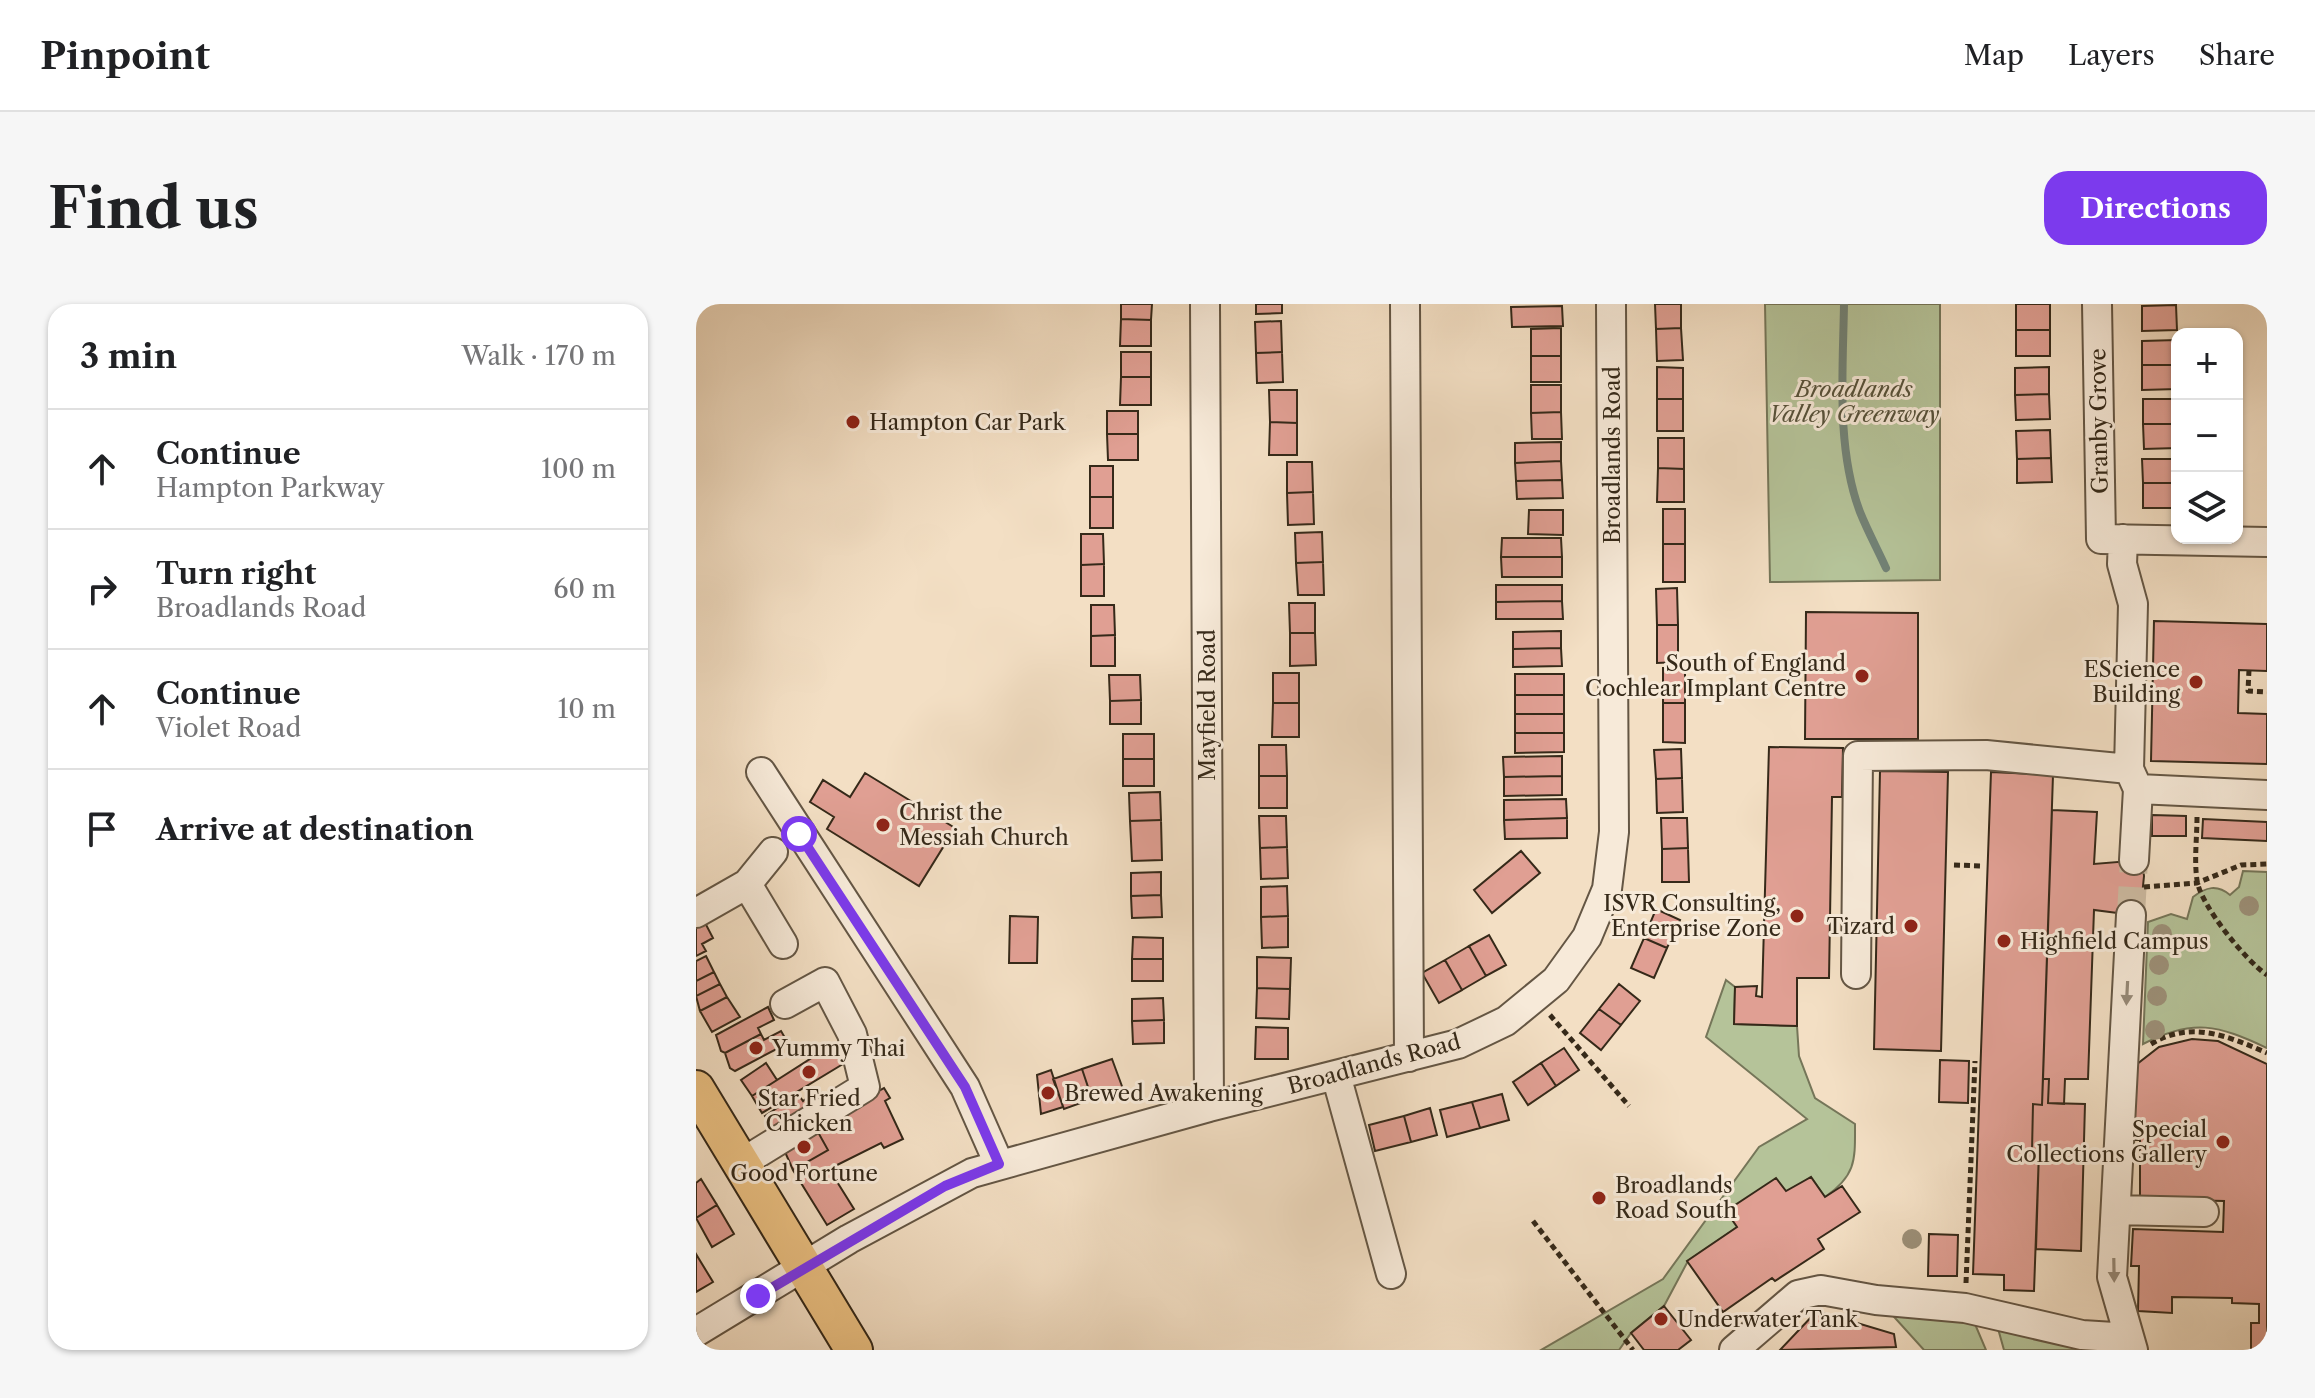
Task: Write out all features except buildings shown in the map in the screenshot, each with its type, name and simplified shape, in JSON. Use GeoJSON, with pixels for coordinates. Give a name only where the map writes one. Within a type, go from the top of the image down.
{"type":"FeatureCollection","features":[{"type":"Feature","properties":{"kind":"main road"},"geometry":{"type":"LineString","coordinates":[[696,1089],[806,1266],[854,1350]]}},
{"type":"Feature","properties":{"kind":"street","name":"Mayfield Road"},"geometry":{"type":"LineString","coordinates":[[1205,304],[1209,1107]]}},
{"type":"Feature","properties":{"kind":"street"},"geometry":{"type":"LineString","coordinates":[[1405,304],[1409,1057]]}},
{"type":"Feature","properties":{"kind":"street","name":"Broadlands Road"},"geometry":{"type":"LineString","coordinates":[[696,1332],[945,1186],[999,1164],[1458,1044],[1506,1021],[1537,999],[1556,980],[1587,937],[1607,889],[1614,832],[1611,304]]}},
{"type":"Feature","properties":{"kind":"street","name":"Granby Grove"},"geometry":{"type":"LineString","coordinates":[[2097,304],[2112,539],[2133,604],[2134,860]]}},
{"type":"Feature","properties":{"kind":"street"},"geometry":{"type":"LineString","coordinates":[[2112,539],[2267,542]]}},
{"type":"Feature","properties":{"kind":"street"},"geometry":{"type":"LineString","coordinates":[[1856,974],[1858,756],[1986,755],[2198,791],[2267,795]]}},
{"type":"Feature","properties":{"kind":"street"},"geometry":{"type":"LineString","coordinates":[[761,772],[965,1087],[999,1164]]}},
{"type":"Feature","properties":{"kind":"street"},"geometry":{"type":"LineString","coordinates":[[696,913],[747,884],[773,852]]}},
{"type":"Feature","properties":{"kind":"street"},"geometry":{"type":"LineString","coordinates":[[747,884],[783,944]]}},
{"type":"Feature","properties":{"kind":"street"},"geometry":{"type":"LineString","coordinates":[[2130,1342],[2112,1277],[2131,915]]}},
{"type":"Feature","properties":{"kind":"street"},"geometry":{"type":"LineString","coordinates":[[740,1164],[865,1087],[852,1034],[825,982],[785,1004]]}},
{"type":"Feature","properties":{"kind":"street"},"geometry":{"type":"LineString","coordinates":[[1336,1075],[1391,1274]]}},
{"type":"Feature","properties":{"kind":"street"},"geometry":{"type":"LineString","coordinates":[[2116,1210],[2204,1212]]}},
{"type":"Feature","properties":{"kind":"street"},"geometry":{"type":"LineString","coordinates":[[1734,1350],[1798,1295],[1821,1290],[1973,1311],[2082,1335],[2114,1337],[2130,1342]]}},
{"type":"Feature","properties":{"kind":"path"},"geometry":{"type":"LineString","coordinates":[[2249,670],[2248,691],[2267,692]]}},
{"type":"Feature","properties":{"kind":"path"},"geometry":{"type":"LineString","coordinates":[[2198,791],[2197,883],[2233,942],[2252,965],[2267,975]]}},
{"type":"Feature","properties":{"kind":"path"},"geometry":{"type":"LineString","coordinates":[[2144,887],[2197,883],[2241,865],[2267,864]]}},
{"type":"Feature","properties":{"kind":"path"},"geometry":{"type":"LineString","coordinates":[[1954,865],[1982,866]]}},
{"type":"Feature","properties":{"kind":"path"},"geometry":{"type":"LineString","coordinates":[[1537,999],[1629,1106]]}},
{"type":"Feature","properties":{"kind":"path"},"geometry":{"type":"LineString","coordinates":[[2145,1048],[2175,1033],[2197,1031],[2220,1033],[2267,1053]]}},
{"type":"Feature","properties":{"kind":"path"},"geometry":{"type":"LineString","coordinates":[[1973,1311],[1966,1289],[1975,1061]]}},
{"type":"Feature","properties":{"kind":"path"},"geometry":{"type":"LineString","coordinates":[[1533,1221],[1633,1350]]}},
{"type":"Feature","properties":{"kind":"green space","name":"Broadlands Valley Greenway"},"geometry":{"type":"Polygon","coordinates":[[[1765,304],[1940,304],[1940,580],[1770,582],[1765,304]]]}},
{"type":"Feature","properties":{"kind":"green space"},"geometry":{"type":"Polygon","coordinates":[[[2243,871],[2267,872],[2267,1048],[2234,1034],[2205,1028],[2177,1030],[2143,1044],[2148,922],[2171,914],[2187,919],[2193,897],[2212,888],[2230,895],[2239,887],[2243,871]]]}},
{"type":"Feature","properties":{"kind":"green space"},"geometry":{"type":"Polygon","coordinates":[[[1726,980],[1735,987],[1734,1024],[1797,1026],[1799,1056],[1815,1098],[1855,1124],[1854,1157],[1849,1173],[1825,1197],[1811,1177],[1688,1261],[1664,1306],[1631,1333],[1619,1350],[1541,1350],[1663,1279],[1759,1147],[1807,1119],[1706,1037],[1726,980]]]}},
{"type":"Feature","properties":{"kind":"green space"},"geometry":{"type":"Polygon","coordinates":[[[1886,1308],[1972,1317],[1986,1350],[1924,1350],[1886,1308]]]}},
{"type":"Feature","properties":{"kind":"green space"},"geometry":{"type":"Polygon","coordinates":[[[1997,1325],[2088,1344],[2087,1350],[2004,1350],[1997,1325]]]}},
{"type":"Feature","properties":{"kind":"waterway"},"geometry":{"type":"LineString","coordinates":[[1844,304],[1842,382],[1847,462],[1860,512],[1886,568]]}},
{"type":"Feature","properties":{"kind":"tunnel"},"geometry":{"type":"LineString","coordinates":[[2131,915],[2134,860]]}},
{"type":"Feature","properties":{"kind":"place","name":"Hampton Car Park"},"geometry":{"type":"Point","coordinates":[853,422]}},
{"type":"Feature","properties":{"kind":"place","name":"South of England Cochlear Implant Centre"},"geometry":{"type":"Point","coordinates":[1862,676]}},
{"type":"Feature","properties":{"kind":"place","name":"EScience Building"},"geometry":{"type":"Point","coordinates":[2196,682]}},
{"type":"Feature","properties":{"kind":"place","name":"Christ the Messiah Church"},"geometry":{"type":"Point","coordinates":[883,825]}},
{"type":"Feature","properties":{"kind":"place","name":"ISVR Consulting, Enterprise Zone"},"geometry":{"type":"Point","coordinates":[1797,916]}},
{"type":"Feature","properties":{"kind":"place","name":"Tizard"},"geometry":{"type":"Point","coordinates":[1911,926]}},
{"type":"Feature","properties":{"kind":"place","name":"Highfield Campus"},"geometry":{"type":"Point","coordinates":[2004,941]}},
{"type":"Feature","properties":{"kind":"place","name":"Yummy Thai"},"geometry":{"type":"Point","coordinates":[756,1048]}},
{"type":"Feature","properties":{"kind":"place","name":"Star Fried Chicken"},"geometry":{"type":"Point","coordinates":[809,1072]}},
{"type":"Feature","properties":{"kind":"place","name":"Brewed Awakening"},"geometry":{"type":"Point","coordinates":[1048,1093]}},
{"type":"Feature","properties":{"kind":"place","name":"Special Collections Gallery"},"geometry":{"type":"Point","coordinates":[2223,1142]}},
{"type":"Feature","properties":{"kind":"place","name":"Good Fortune"},"geometry":{"type":"Point","coordinates":[804,1147]}},
{"type":"Feature","properties":{"kind":"place","name":"Broadlands Road South"},"geometry":{"type":"Point","coordinates":[1599,1198]}},
{"type":"Feature","properties":{"kind":"place","name":"Underwater Tank"},"geometry":{"type":"Point","coordinates":[1661,1319]}},
{"type":"Feature","properties":{"kind":"route"},"geometry":{"type":"LineString","coordinates":[[758,1296],[849,1239],[945,1186],[999,1164],[992,1142],[965,1087],[799,834]]}}]}
